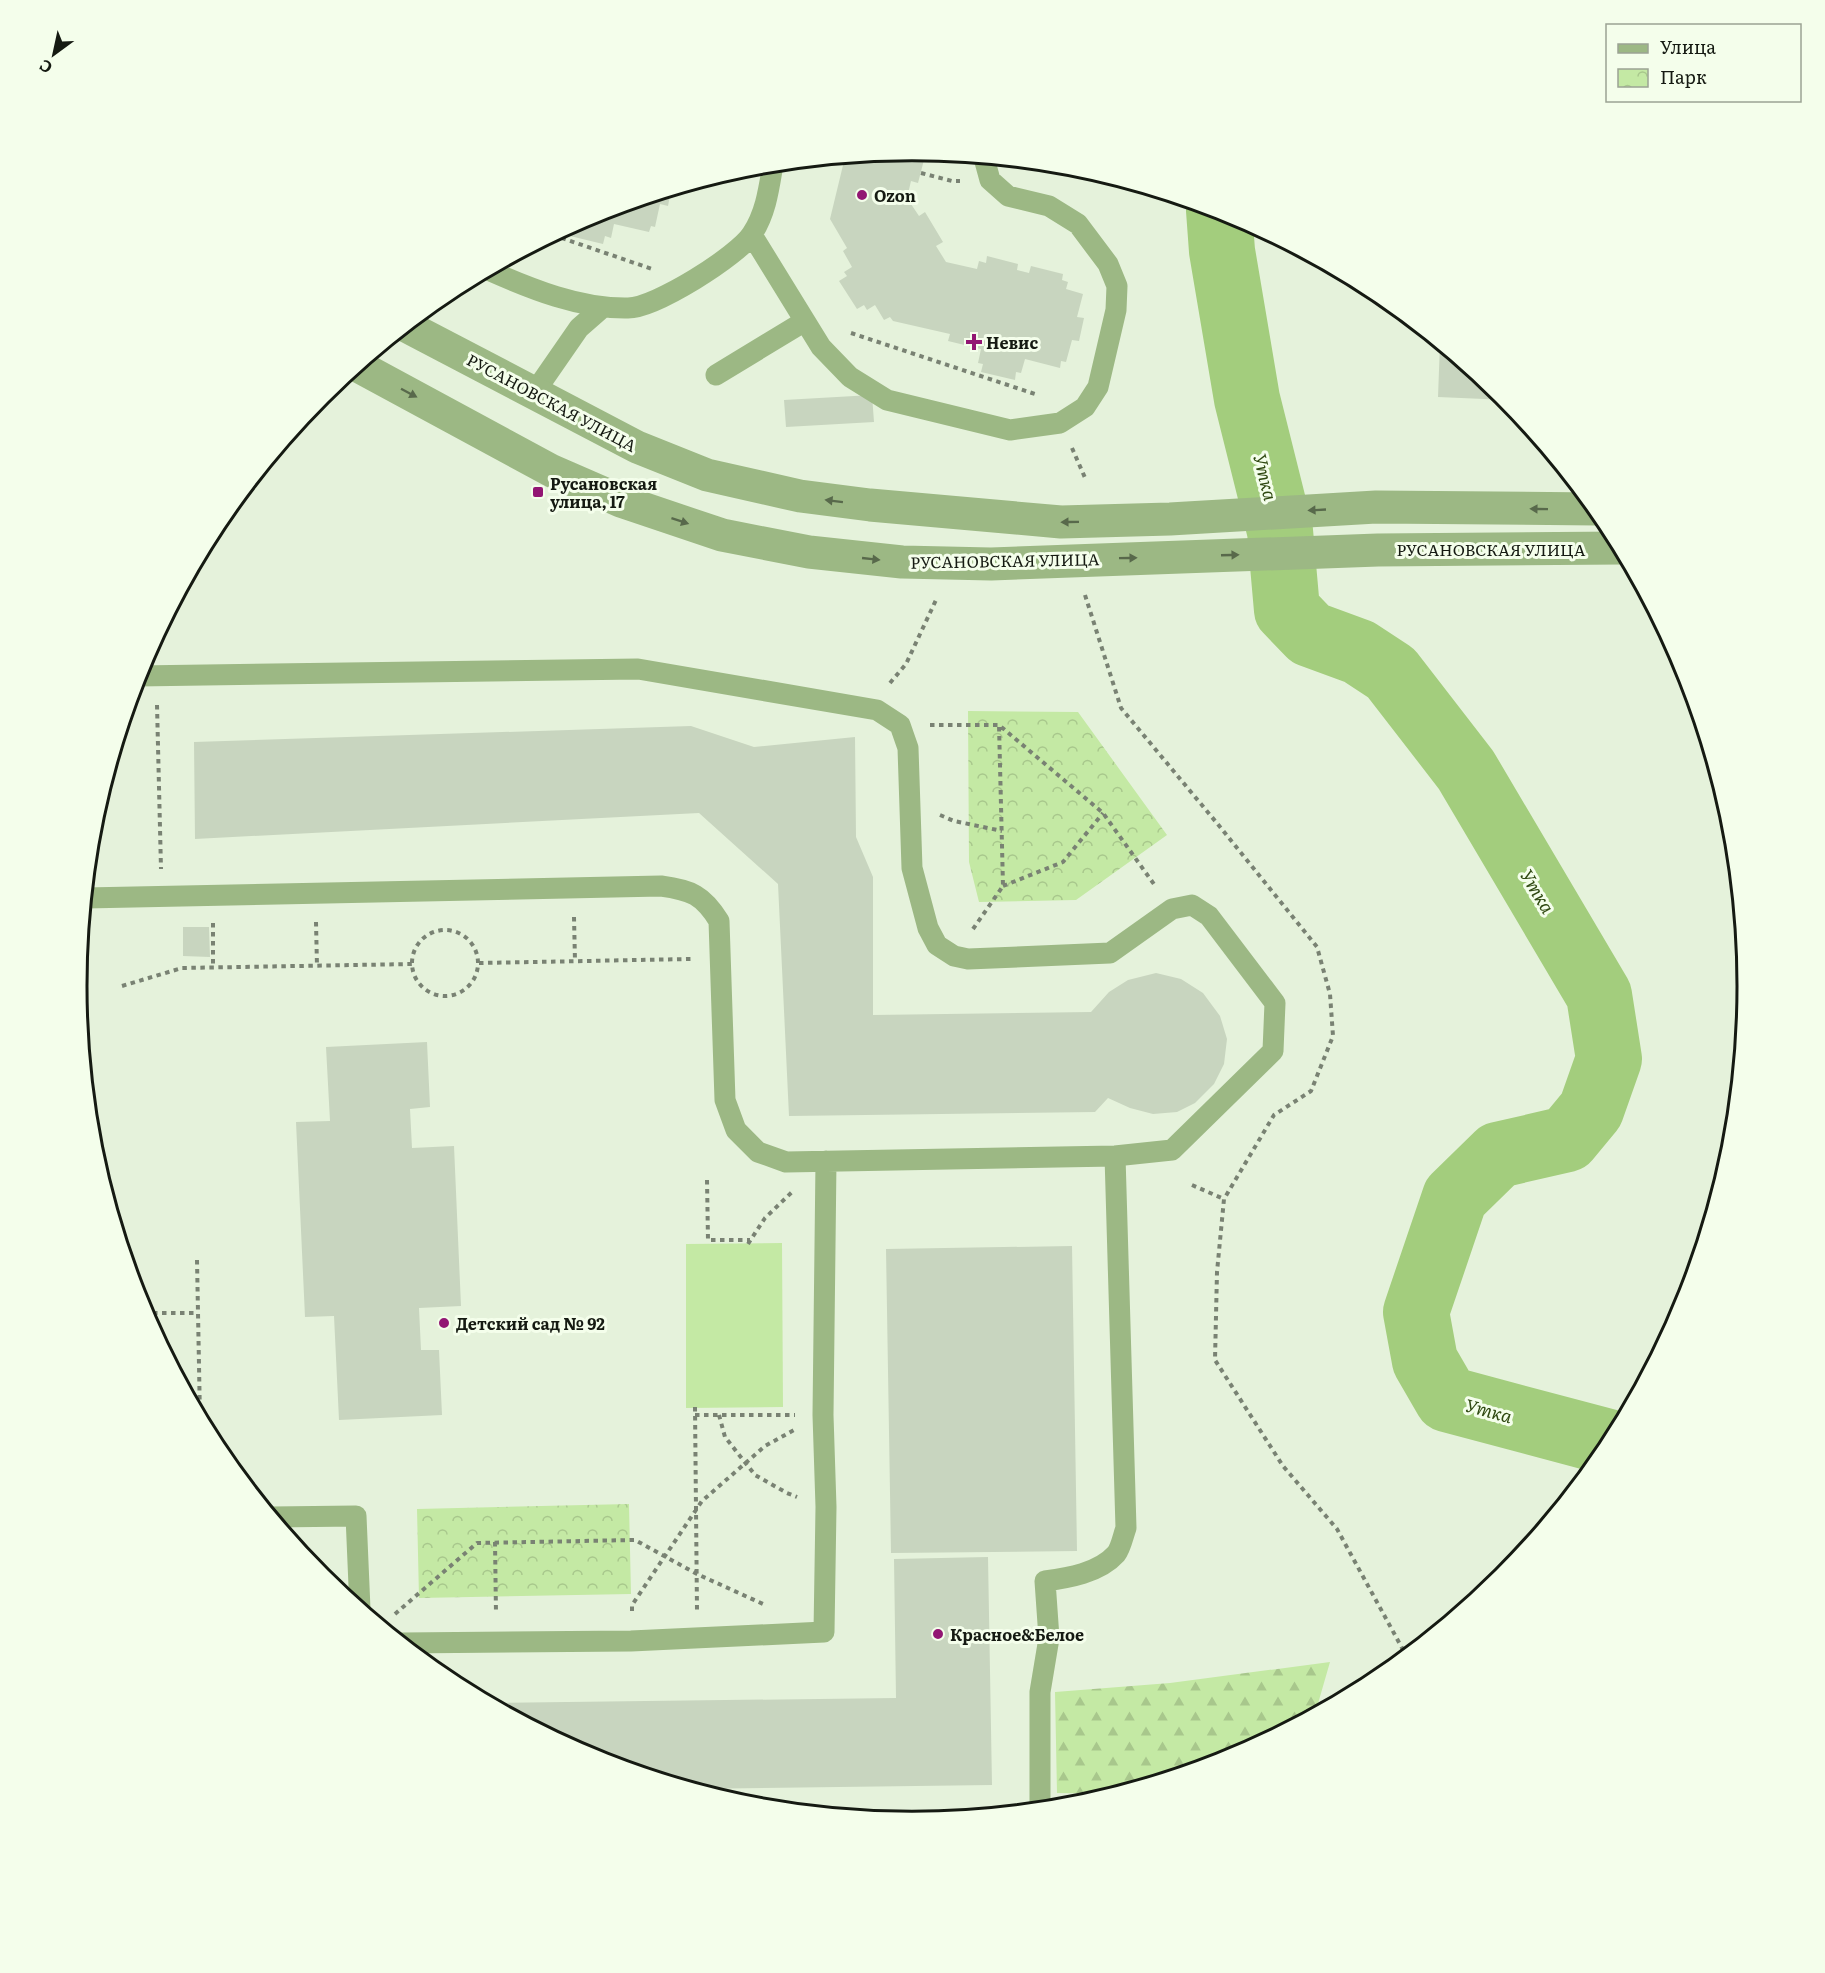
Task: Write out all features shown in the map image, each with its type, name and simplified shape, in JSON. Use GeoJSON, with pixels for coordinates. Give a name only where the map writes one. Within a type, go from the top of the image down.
{"type":"FeatureCollection","features":[{"type":"Feature","properties":{"kind":"street","name":"РУСАНОВСКАЯ УЛИЦА"},"geometry":{"type":"LineString","coordinates":[[413,330],[637,447],[707,475],[800,496],[870,505],[1061,522],[1170,519],[1376,507],[1585,509]]}},
{"type":"Feature","properties":{"kind":"street","name":"РУСАНОВСКАЯ УЛИЦА"},"geometry":{"type":"LineString","coordinates":[[364,369],[552,471],[621,501],[722,535],[809,552],[903,562],[991,564],[1377,550],[1611,548]]}},
{"type":"Feature","properties":{"kind":"lane"},"geometry":{"type":"LineString","coordinates":[[752,235],[821,347],[850,377],[887,400],[1010,430],[1060,423],[1085,407],[1098,387],[1116,310],[1117,286],[1108,264],[1078,224],[1049,206],[1008,196],[990,180],[986,165]]}},
{"type":"Feature","properties":{"kind":"lane"},"geometry":{"type":"LineString","coordinates":[[497,274],[532,290],[603,307],[632,308],[661,299],[729,257],[752,235],[764,211],[771,174]]}},
{"type":"Feature","properties":{"kind":"lane"},"geometry":{"type":"LineString","coordinates":[[534,393],[579,328],[603,307]]}},
{"type":"Feature","properties":{"kind":"lane"},"geometry":{"type":"LineString","coordinates":[[716,375],[805,321]]}},
{"type":"Feature","properties":{"kind":"lane"},"geometry":{"type":"LineString","coordinates":[[92,898],[661,886],[685,889],[708,904],[719,921],[725,1100],[736,1130],[758,1152],[786,1162],[1115,1156],[1172,1150],[1273,1051],[1275,1003],[1209,916],[1192,905],[1172,909],[1110,953],[968,959],[954,956],[937,945],[928,928],[912,867],[908,748],[900,725],[877,710],[638,669],[148,676]]}},
{"type":"Feature","properties":{"kind":"lane"},"geometry":{"type":"LineString","coordinates":[[1040,1802],[1040,1692],[1049,1638],[1045,1581],[1073,1577],[1095,1569],[1116,1554],[1126,1528],[1115,1156]]}},
{"type":"Feature","properties":{"kind":"lane"},"geometry":{"type":"LineString","coordinates":[[413,1643],[631,1641],[824,1632],[826,1507],[823,1414],[826,1161]]}},
{"type":"Feature","properties":{"kind":"lane"},"geometry":{"type":"LineString","coordinates":[[281,1517],[356,1516],[360,1599]]}},
{"type":"Feature","properties":{"kind":"path"},"geometry":{"type":"LineString","coordinates":[[921,173],[952,181],[990,180]]}},
{"type":"Feature","properties":{"kind":"path"},"geometry":{"type":"LineString","coordinates":[[564,239],[689,281]]}},
{"type":"Feature","properties":{"kind":"path"},"geometry":{"type":"LineString","coordinates":[[805,321],[857,335],[1052,399],[1085,407]]}},
{"type":"Feature","properties":{"kind":"path"},"geometry":{"type":"LineString","coordinates":[[1084,592],[1121,708],[1317,947],[1330,994],[1333,1036],[1311,1091],[1274,1115],[1224,1198],[1217,1272],[1215,1360],[1283,1466],[1337,1529],[1403,1650]]}},
{"type":"Feature","properties":{"kind":"path"},"geometry":{"type":"LineString","coordinates":[[877,710],[883,692],[906,664],[936,600]]}},
{"type":"Feature","properties":{"kind":"path"},"geometry":{"type":"LineString","coordinates":[[147,678],[162,897]]}},
{"type":"Feature","properties":{"kind":"path"},"geometry":{"type":"LineString","coordinates":[[900,725],[999,725],[1103,813],[1172,909]]}},
{"type":"Feature","properties":{"kind":"path"},"geometry":{"type":"LineString","coordinates":[[999,725],[1003,886]]}},
{"type":"Feature","properties":{"kind":"path"},"geometry":{"type":"LineString","coordinates":[[909,800],[954,821],[1002,831]]}},
{"type":"Feature","properties":{"kind":"path"},"geometry":{"type":"LineString","coordinates":[[954,956],[1003,886],[1063,862],[1103,813]]}},
{"type":"Feature","properties":{"kind":"path"},"geometry":{"type":"LineString","coordinates":[[573,888],[575,961]]}},
{"type":"Feature","properties":{"kind":"path"},"geometry":{"type":"LineString","coordinates":[[316,894],[317,966]]}},
{"type":"Feature","properties":{"kind":"path"},"geometry":{"type":"LineString","coordinates":[[212,896],[213,968]]}},
{"type":"Feature","properties":{"kind":"path"},"geometry":{"type":"LineString","coordinates":[[445,929],[462,934],[474,946],[479,963],[475,980],[462,992],[446,996],[429,993],[417,980],[412,964],[416,947],[428,934],[445,929]]}},
{"type":"Feature","properties":{"kind":"path"},"geometry":{"type":"LineString","coordinates":[[479,963],[720,959]]}},
{"type":"Feature","properties":{"kind":"path"},"geometry":{"type":"LineString","coordinates":[[122,986],[182,968],[412,964]]}},
{"type":"Feature","properties":{"kind":"path"},"geometry":{"type":"LineString","coordinates":[[707,1180],[708,1240],[749,1242],[765,1218],[826,1161]]}},
{"type":"Feature","properties":{"kind":"path"},"geometry":{"type":"LineString","coordinates":[[1192,1185],[1224,1198]]}},
{"type":"Feature","properties":{"kind":"path"},"geometry":{"type":"LineString","coordinates":[[197,1260],[200,1402]]}},
{"type":"Feature","properties":{"kind":"path"},"geometry":{"type":"LineString","coordinates":[[155,1313],[198,1313]]}},
{"type":"Feature","properties":{"kind":"path"},"geometry":{"type":"LineString","coordinates":[[695,1407],[698,1638]]}},
{"type":"Feature","properties":{"kind":"path"},"geometry":{"type":"LineString","coordinates":[[719,1414],[725,1437],[755,1475],[787,1493],[826,1507]]}},
{"type":"Feature","properties":{"kind":"path"},"geometry":{"type":"LineString","coordinates":[[695,1415],[823,1414]]}},
{"type":"Feature","properties":{"kind":"path"},"geometry":{"type":"LineString","coordinates":[[631,1641],[632,1605],[702,1501],[765,1446],[823,1414]]}},
{"type":"Feature","properties":{"kind":"path"},"geometry":{"type":"LineString","coordinates":[[390,1619],[477,1543],[495,1542],[635,1540],[697,1574],[771,1608]]}},
{"type":"Feature","properties":{"kind":"path"},"geometry":{"type":"LineString","coordinates":[[495,1542],[497,1642]]}},
{"type":"Feature","properties":{"kind":"green space"},"geometry":{"type":"Polygon","coordinates":[[[968,711],[1078,712],[1167,835],[1076,900],[979,902],[969,862],[968,711]]]}},
{"type":"Feature","properties":{"kind":"green space"},"geometry":{"type":"Polygon","coordinates":[[[782,1243],[783,1407],[686,1408],[686,1244],[782,1243]]]}},
{"type":"Feature","properties":{"kind":"green space"},"geometry":{"type":"Polygon","coordinates":[[[629,1504],[631,1594],[419,1598],[417,1509],[629,1504]]]}},
{"type":"Feature","properties":{"kind":"green space"},"geometry":{"type":"Polygon","coordinates":[[[1330,1662],[1318,1705],[1278,1727],[1178,1768],[1126,1784],[1085,1793],[1057,1793],[1055,1692],[1170,1683],[1330,1662]]]}},
{"type":"Feature","properties":{"kind":"building"},"geometry":{"type":"Polygon","coordinates":[[[924,161],[918,183],[911,181],[907,198],[919,216],[925,212],[943,242],[936,246],[946,262],[977,269],[979,261],[986,263],[987,256],[1018,264],[1017,270],[1029,273],[1031,266],[1063,274],[1062,280],[1068,282],[1066,289],[1083,294],[1077,317],[1084,318],[1079,341],[1072,340],[1066,362],[1061,361],[1060,368],[1025,359],[1021,373],[1016,372],[1015,380],[981,372],[983,364],[978,363],[981,349],[948,341],[950,334],[893,321],[890,317],[884,320],[875,305],[867,310],[864,305],[857,309],[839,281],[847,276],[844,272],[852,267],[843,251],[847,248],[830,219],[843,164],[924,161]]]}},
{"type":"Feature","properties":{"kind":"building"},"geometry":{"type":"Polygon","coordinates":[[[669,198],[668,206],[660,204],[655,227],[651,226],[649,232],[614,224],[611,238],[605,236],[603,244],[570,236],[669,198]]]}},
{"type":"Feature","properties":{"kind":"building"},"geometry":{"type":"Polygon","coordinates":[[[1440,352],[1492,399],[1438,397],[1440,352]]]}},
{"type":"Feature","properties":{"kind":"building"},"geometry":{"type":"Polygon","coordinates":[[[872,395],[874,422],[786,427],[784,400],[872,395]]]}},
{"type":"Feature","properties":{"kind":"building"},"geometry":{"type":"Polygon","coordinates":[[[691,726],[754,747],[855,737],[856,837],[873,877],[873,1015],[1091,1012],[1109,992],[1128,980],[1156,973],[1181,979],[1203,993],[1220,1016],[1227,1039],[1224,1064],[1214,1084],[1195,1103],[1177,1112],[1153,1114],[1130,1108],[1108,1098],[1095,1112],[789,1116],[778,884],[699,813],[195,839],[194,742],[691,726]]]}},
{"type":"Feature","properties":{"kind":"building"},"geometry":{"type":"Polygon","coordinates":[[[183,927],[209,927],[210,957],[183,956],[183,927]]]}},
{"type":"Feature","properties":{"kind":"building"},"geometry":{"type":"Polygon","coordinates":[[[427,1042],[430,1107],[410,1109],[412,1148],[454,1146],[461,1306],[419,1308],[421,1350],[439,1350],[442,1415],[339,1420],[334,1316],[305,1317],[296,1122],[330,1121],[326,1047],[427,1042]]]}},
{"type":"Feature","properties":{"kind":"building"},"geometry":{"type":"Polygon","coordinates":[[[1072,1246],[1077,1551],[891,1553],[886,1249],[1072,1246]]]}},
{"type":"Feature","properties":{"kind":"building"},"geometry":{"type":"Polygon","coordinates":[[[988,1557],[992,1785],[719,1789],[647,1768],[597,1749],[547,1727],[503,1703],[896,1698],[894,1559],[988,1557]]]}},
{"type":"Feature","properties":{"kind":"waterway","name":"Утка"},"geometry":{"type":"LineString","coordinates":[[1220,221],[1222,251],[1247,399],[1280,531],[1287,610],[1310,634],[1359,652],[1391,673],[1466,770],[1599,995],[1609,1059],[1591,1110],[1567,1139],[1498,1155],[1455,1197],[1416,1312],[1425,1361],[1447,1399],[1602,1440]]}},
{"type":"Feature","properties":{"kind":"place","name":"Ozon"},"geometry":{"type":"Point","coordinates":[862,195]}},
{"type":"Feature","properties":{"kind":"place","name":"Невис"},"geometry":{"type":"Point","coordinates":[974,342]}},
{"type":"Feature","properties":{"kind":"place","name":"Русановская улица, 17"},"geometry":{"type":"Point","coordinates":[538,492]}},
{"type":"Feature","properties":{"kind":"place","name":"Детский сад № 92"},"geometry":{"type":"Point","coordinates":[444,1323]}},
{"type":"Feature","properties":{"kind":"place","name":"Красное&Белое"},"geometry":{"type":"Point","coordinates":[938,1634]}}]}
